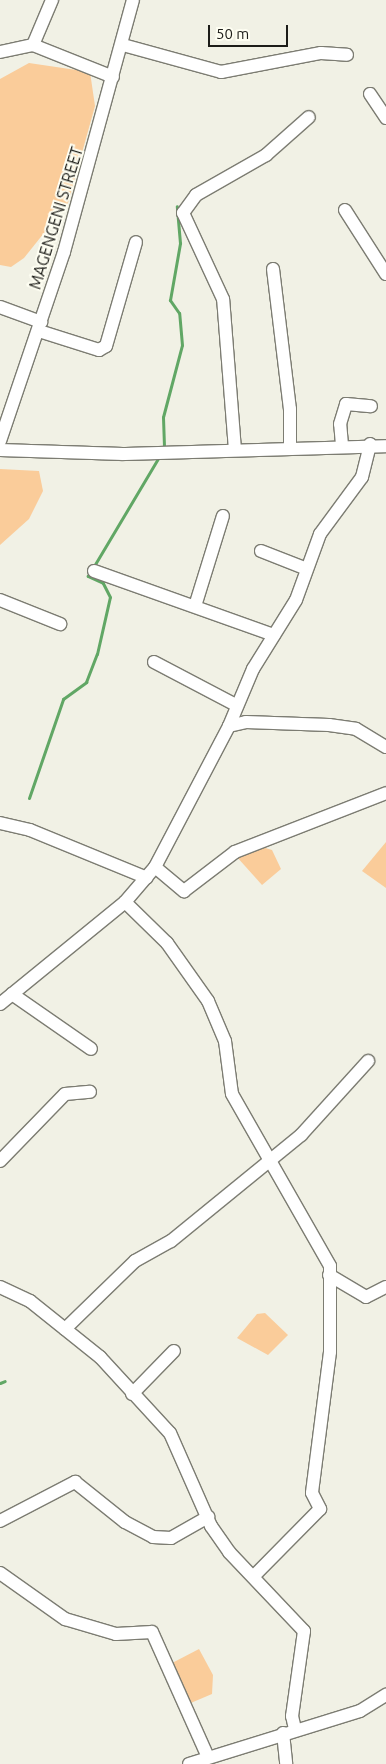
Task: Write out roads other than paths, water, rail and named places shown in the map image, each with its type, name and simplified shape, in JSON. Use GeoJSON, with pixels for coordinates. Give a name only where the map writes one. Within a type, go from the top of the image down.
{"type":"FeatureCollection","features":[{"type":"Feature","properties":{"kind":"street"},"geometry":{"type":"LineString","coordinates":[[33,46],[52,0]]}},
{"type":"Feature","properties":{"kind":"street","name":"MAGENGENI STREET"},"geometry":{"type":"LineString","coordinates":[[0,441],[40,327],[123,45],[133,0]]}},
{"type":"Feature","properties":{"kind":"street"},"geometry":{"type":"LineString","coordinates":[[123,45],[220,72],[321,53],[347,55]]}},
{"type":"Feature","properties":{"kind":"street"},"geometry":{"type":"LineString","coordinates":[[0,52],[33,46],[113,77]]}},
{"type":"Feature","properties":{"kind":"street"},"geometry":{"type":"LineString","coordinates":[[370,94],[386,118]]}},
{"type":"Feature","properties":{"kind":"street"},"geometry":{"type":"LineString","coordinates":[[234,450],[224,299],[184,213],[196,195],[266,155],[309,117]]}},
{"type":"Feature","properties":{"kind":"street"},"geometry":{"type":"LineString","coordinates":[[345,210],[386,274]]}},
{"type":"Feature","properties":{"kind":"street"},"geometry":{"type":"LineString","coordinates":[[0,307],[40,327],[99,350],[106,346],[136,242]]}},
{"type":"Feature","properties":{"kind":"street"},"geometry":{"type":"LineString","coordinates":[[274,269],[290,408],[290,447]]}},
{"type":"Feature","properties":{"kind":"street"},"geometry":{"type":"LineString","coordinates":[[342,445],[340,424],[346,404],[371,406]]}},
{"type":"Feature","properties":{"kind":"street"},"geometry":{"type":"LineString","coordinates":[[0,450],[123,454],[370,444],[386,446]]}},
{"type":"Feature","properties":{"kind":"street"},"geometry":{"type":"LineString","coordinates":[[0,1004],[125,902],[155,867],[229,726],[236,705],[274,634],[296,600],[331,513],[362,477],[370,444]]}},
{"type":"Feature","properties":{"kind":"street"},"geometry":{"type":"LineString","coordinates":[[196,603],[223,516]]}},
{"type":"Feature","properties":{"kind":"street"},"geometry":{"type":"LineString","coordinates":[[261,551],[307,569]]}},
{"type":"Feature","properties":{"kind":"street"},"geometry":{"type":"LineString","coordinates":[[94,571],[196,603],[274,634]]}},
{"type":"Feature","properties":{"kind":"street"},"geometry":{"type":"LineString","coordinates":[[0,600],[60,624]]}},
{"type":"Feature","properties":{"kind":"street"},"geometry":{"type":"LineString","coordinates":[[154,662],[236,705]]}},
{"type":"Feature","properties":{"kind":"street"},"geometry":{"type":"LineString","coordinates":[[229,726],[246,722],[330,725],[356,729],[386,746]]}},
{"type":"Feature","properties":{"kind":"street"},"geometry":{"type":"LineString","coordinates":[[155,867],[184,891],[235,852],[386,793]]}},
{"type":"Feature","properties":{"kind":"street"},"geometry":{"type":"LineString","coordinates":[[0,823],[30,830],[147,878]]}},
{"type":"Feature","properties":{"kind":"street"},"geometry":{"type":"LineString","coordinates":[[125,902],[167,943],[208,1001],[224,1041],[232,1094],[328,1258],[330,1352],[312,1493],[320,1509],[253,1578]]}},
{"type":"Feature","properties":{"kind":"street"},"geometry":{"type":"LineString","coordinates":[[12,994],[91,1049]]}},
{"type":"Feature","properties":{"kind":"street"},"geometry":{"type":"LineString","coordinates":[[65,1328],[135,1261],[171,1241],[270,1156],[301,1135],[368,1061]]}},
{"type":"Feature","properties":{"kind":"street"},"geometry":{"type":"LineString","coordinates":[[0,1161],[65,1094],[90,1092]]}},
{"type":"Feature","properties":{"kind":"street"},"geometry":{"type":"LineString","coordinates":[[329,1275],[366,1297],[386,1287]]}},
{"type":"Feature","properties":{"kind":"street"},"geometry":{"type":"LineString","coordinates":[[0,1287],[30,1300],[100,1358],[170,1433],[208,1517],[229,1552],[304,1631],[286,1764]]}},
{"type":"Feature","properties":{"kind":"street"},"geometry":{"type":"LineString","coordinates":[[132,1394],[174,1351]]}},
{"type":"Feature","properties":{"kind":"street"},"geometry":{"type":"LineString","coordinates":[[0,1521],[74,1482],[125,1522],[153,1537],[171,1538],[208,1517]]}},
{"type":"Feature","properties":{"kind":"street"},"geometry":{"type":"LineString","coordinates":[[0,1573],[65,1619],[116,1634],[152,1632],[208,1757]]}},
{"type":"Feature","properties":{"kind":"street"},"geometry":{"type":"LineString","coordinates":[[188,1764],[289,1731],[360,1711],[386,1695]]}},
{"type":"Feature","properties":{"kind":"waterway"},"geometry":{"type":"LineString","coordinates":[[164,446],[163,417],[182,345],[179,313],[170,300],[180,243],[177,206]]}},
{"type":"Feature","properties":{"kind":"waterway"},"geometry":{"type":"LineString","coordinates":[[29,798],[63,699],[86,682],[97,654],[110,597],[103,583],[88,576],[159,457]]}},
{"type":"Feature","properties":{"kind":"waterway"},"geometry":{"type":"LineString","coordinates":[[0,1383],[5,1381]]}}]}
